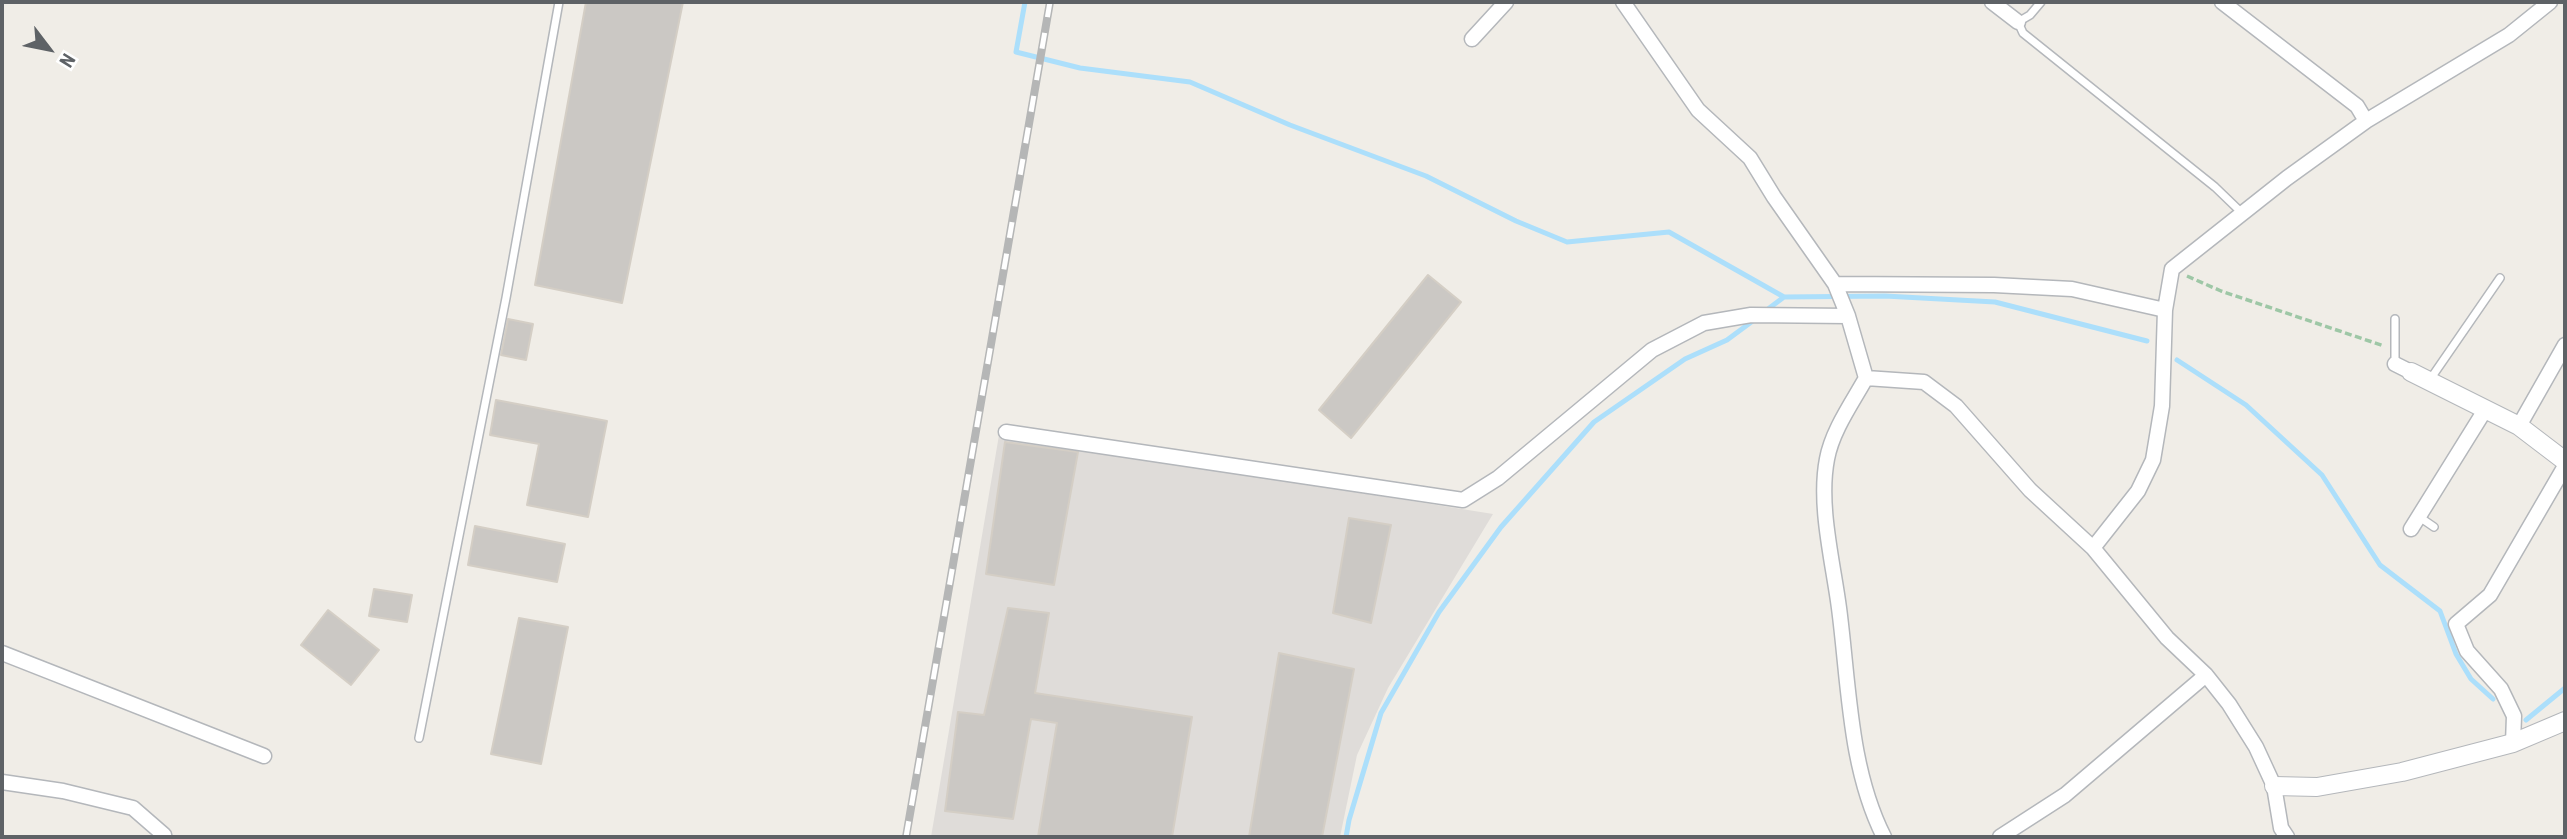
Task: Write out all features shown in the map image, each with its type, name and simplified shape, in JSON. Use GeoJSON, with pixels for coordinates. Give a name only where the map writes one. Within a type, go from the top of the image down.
{"type":"FeatureCollection","features":[{"type":"Feature","properties":{"kind":"street"},"geometry":{"type":"LineString","coordinates":[[1472,39],[1506,2]]}},
{"type":"Feature","properties":{"kind":"street"},"geometry":{"type":"LineString","coordinates":[[1623,2],[1698,110],[1750,158],[1774,198],[1835,284],[1847,316],[1866,378],[1838,427],[1827,458],[1825,490],[1856,746],[1873,815],[1884,837]]}},
{"type":"Feature","properties":{"kind":"street"},"geometry":{"type":"LineString","coordinates":[[1992,2],[2018,22]]}},
{"type":"Feature","properties":{"kind":"street"},"geometry":{"type":"LineString","coordinates":[[2222,2],[2357,106],[2366,121]]}},
{"type":"Feature","properties":{"kind":"street"},"geometry":{"type":"LineString","coordinates":[[2093,548],[2138,491],[2154,460],[2162,406],[2165,310],[2172,269],[2366,121],[2509,35],[2550,2]]}},
{"type":"Feature","properties":{"kind":"street"},"geometry":{"type":"LineString","coordinates":[[1835,284],[1994,285],[2072,289],[2165,310]]}},
{"type":"Feature","properties":{"kind":"street"},"geometry":{"type":"LineString","coordinates":[[1006,432],[1462,500],[1498,478],[1652,350],[1704,323],[1751,315],[1847,316]]}},
{"type":"Feature","properties":{"kind":"street"},"geometry":{"type":"LineString","coordinates":[[2518,426],[2565,345]]}},
{"type":"Feature","properties":{"kind":"street"},"geometry":{"type":"LineString","coordinates":[[2395,364],[2518,426],[2565,463],[2490,595],[2456,624],[2467,651],[2501,689],[2514,716],[2513,743]]}},
{"type":"Feature","properties":{"kind":"street"},"geometry":{"type":"LineString","coordinates":[[1866,378],[1924,382],[1956,406],[2030,490],[2093,548],[2167,638],[2206,675],[2229,704],[2256,747],[2274,786],[2281,828],[2287,837]]}},
{"type":"Feature","properties":{"kind":"street"},"geometry":{"type":"LineString","coordinates":[[2415,523],[2485,410]]}},
{"type":"Feature","properties":{"kind":"street"},"geometry":{"type":"LineString","coordinates":[[2,653],[264,756]]}},
{"type":"Feature","properties":{"kind":"street"},"geometry":{"type":"LineString","coordinates":[[2000,837],[2066,795],[2206,675]]}},
{"type":"Feature","properties":{"kind":"street"},"geometry":{"type":"LineString","coordinates":[[2274,786],[2317,787],[2402,772],[2513,743],[2565,721]]}},
{"type":"Feature","properties":{"kind":"street"},"geometry":{"type":"LineString","coordinates":[[2,782],[63,791],[134,808],[164,835],[163,837]]}},
{"type":"Feature","properties":{"kind":"lane"},"geometry":{"type":"LineString","coordinates":[[419,738],[506,298],[559,2]]}},
{"type":"Feature","properties":{"kind":"lane"},"geometry":{"type":"LineString","coordinates":[[2041,2],[2030,15],[2018,22],[2023,33],[2215,187],[2242,214]]}},
{"type":"Feature","properties":{"kind":"lane"},"geometry":{"type":"LineString","coordinates":[[2429,381],[2500,278]]}},
{"type":"Feature","properties":{"kind":"lane"},"geometry":{"type":"LineString","coordinates":[[2395,319],[2395,364]]}},
{"type":"Feature","properties":{"kind":"lane"},"geometry":{"type":"LineString","coordinates":[[2415,523],[2434,527]]}},
{"type":"Feature","properties":{"kind":"path"},"geometry":{"type":"LineString","coordinates":[[2172,269],[2221,291],[2396,348]]}},
{"type":"Feature","properties":{"kind":"shaded area"},"geometry":{"type":"Polygon","coordinates":[[[999,435],[1493,514],[1388,688],[1357,755],[1340,837],[931,837],[999,435]]]}},
{"type":"Feature","properties":{"kind":"building"},"geometry":{"type":"Polygon","coordinates":[[[586,2],[683,2],[622,303],[535,285],[586,2]]]}},
{"type":"Feature","properties":{"kind":"building"},"geometry":{"type":"Polygon","coordinates":[[[1428,275],[1461,302],[1351,438],[1319,410],[1428,275]]]}},
{"type":"Feature","properties":{"kind":"building"},"geometry":{"type":"Polygon","coordinates":[[[508,319],[533,324],[526,360],[501,355],[508,319]]]}},
{"type":"Feature","properties":{"kind":"building"},"geometry":{"type":"Polygon","coordinates":[[[496,400],[607,421],[588,517],[527,505],[539,444],[490,435],[496,400]]]}},
{"type":"Feature","properties":{"kind":"building"},"geometry":{"type":"Polygon","coordinates":[[[1005,442],[1078,452],[1054,585],[986,574],[1005,442]]]}},
{"type":"Feature","properties":{"kind":"building"},"geometry":{"type":"Polygon","coordinates":[[[1349,518],[1391,525],[1371,623],[1333,613],[1349,518]]]}},
{"type":"Feature","properties":{"kind":"building"},"geometry":{"type":"Polygon","coordinates":[[[475,526],[565,544],[557,582],[468,565],[475,526]]]}},
{"type":"Feature","properties":{"kind":"building"},"geometry":{"type":"Polygon","coordinates":[[[374,589],[412,595],[407,622],[369,616],[374,589]]]}},
{"type":"Feature","properties":{"kind":"building"},"geometry":{"type":"Polygon","coordinates":[[[1008,608],[1049,613],[1035,693],[1192,717],[1172,837],[1038,837],[1057,723],[1031,719],[1013,819],[945,811],[958,712],[984,715],[1008,608]]]}},
{"type":"Feature","properties":{"kind":"building"},"geometry":{"type":"Polygon","coordinates":[[[328,610],[379,650],[351,685],[301,645],[328,610]]]}},
{"type":"Feature","properties":{"kind":"building"},"geometry":{"type":"Polygon","coordinates":[[[519,618],[568,627],[541,764],[491,754],[519,618]]]}},
{"type":"Feature","properties":{"kind":"building"},"geometry":{"type":"Polygon","coordinates":[[[1279,653],[1354,669],[1322,837],[1249,837],[1279,653]]]}},
{"type":"Feature","properties":{"kind":"waterway"},"geometry":{"type":"LineString","coordinates":[[1025,2],[1016,52],[1080,68],[1190,82],[1290,125],[1426,176],[1516,221],[1567,242],[1669,232],[1784,297],[1885,296],[1995,302],[2147,341]]}},
{"type":"Feature","properties":{"kind":"waterway"},"geometry":{"type":"LineString","coordinates":[[1764,312],[1784,297]]}},
{"type":"Feature","properties":{"kind":"waterway"},"geometry":{"type":"LineString","coordinates":[[1346,837],[1381,713],[1439,612],[1501,527],[1594,422],[1685,359],[1727,340],[1754,320]]}},
{"type":"Feature","properties":{"kind":"waterway"},"geometry":{"type":"LineString","coordinates":[[2177,360],[2246,405],[2322,475],[2380,565],[2440,611],[2456,654],[2471,679],[2493,699]]}},
{"type":"Feature","properties":{"kind":"waterway"},"geometry":{"type":"LineString","coordinates":[[2526,720],[2565,688]]}},
{"type":"Feature","properties":{"kind":"railway"},"geometry":{"type":"LineString","coordinates":[[906,837],[1050,2]]}}]}
